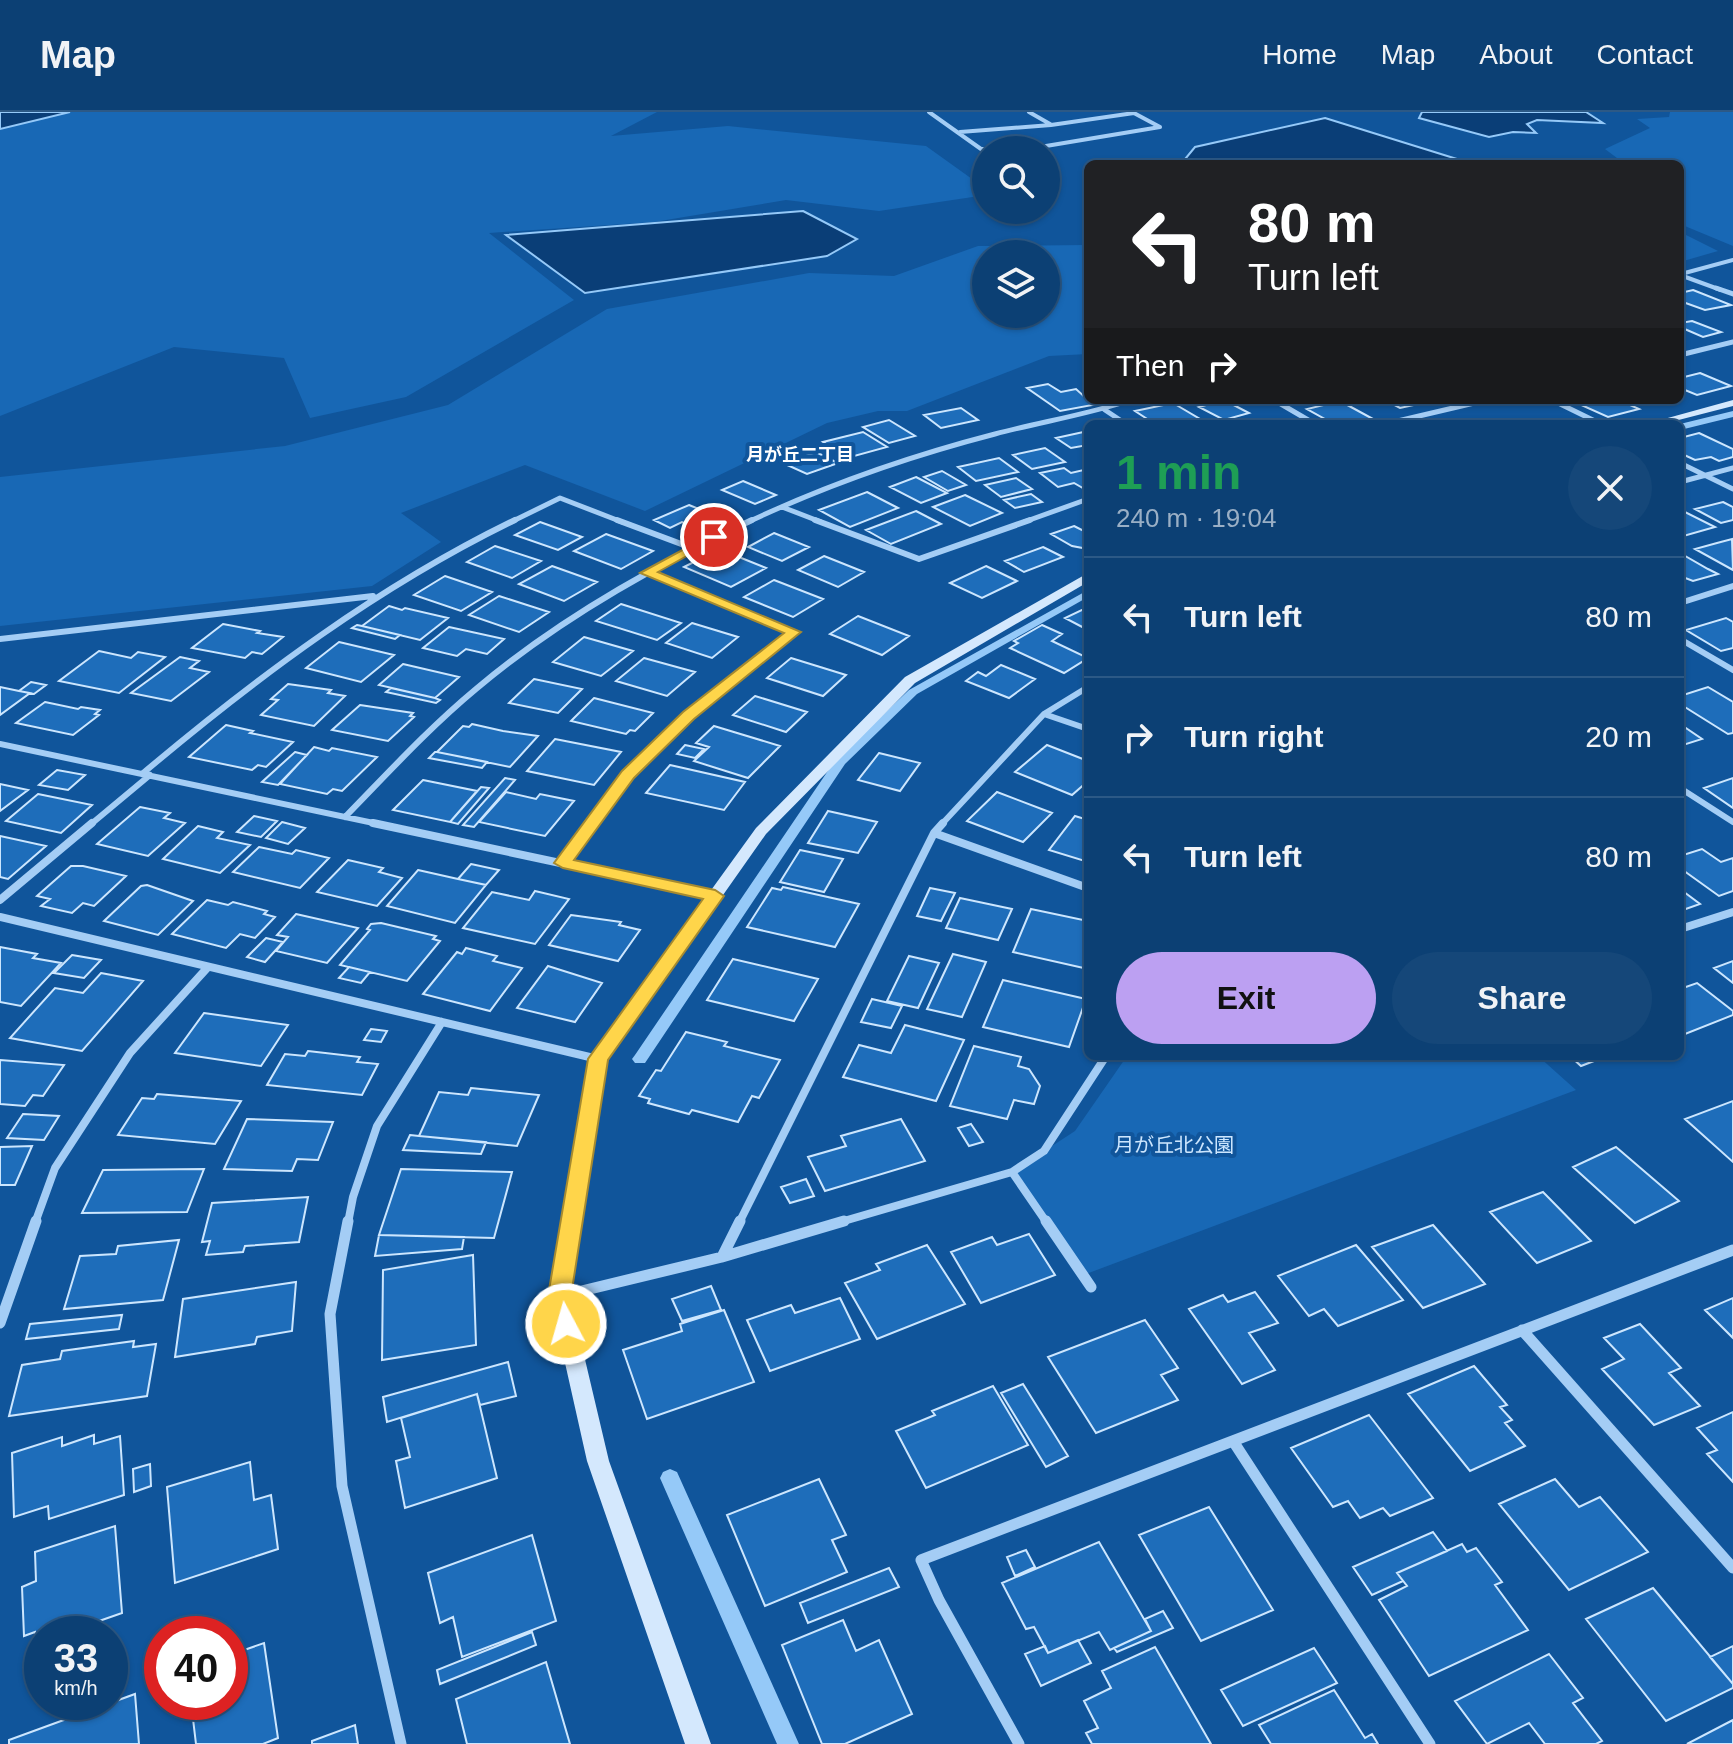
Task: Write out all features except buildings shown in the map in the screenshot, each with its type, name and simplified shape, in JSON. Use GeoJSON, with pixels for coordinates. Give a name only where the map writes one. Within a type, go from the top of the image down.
{"type":"FeatureCollection","features":[{"type":"Feature","properties":{"kind":"street"},"geometry":{"type":"LineString","coordinates":[[929,112],[981,149],[1028,149],[1160,127],[1133,113],[1051,125],[959,133]]}},
{"type":"Feature","properties":{"kind":"street"},"geometry":{"type":"LineString","coordinates":[[1029,112],[1051,125]]}},
{"type":"Feature","properties":{"kind":"street"},"geometry":{"type":"LineString","coordinates":[[1684,274],[1733,260]]}},
{"type":"Feature","properties":{"kind":"street"},"geometry":{"type":"LineString","coordinates":[[1684,276],[1733,294]]}},
{"type":"Feature","properties":{"kind":"street"},"geometry":{"type":"LineString","coordinates":[[1684,354],[1733,342]]}},
{"type":"Feature","properties":{"kind":"street"},"geometry":{"type":"LineString","coordinates":[[1667,420],[1733,403]]}},
{"type":"Feature","properties":{"kind":"street"},"geometry":{"type":"LineString","coordinates":[[345,817],[441,720],[498,671],[613,592],[692,548],[870,471],[997,433],[1121,404]]}},
{"type":"Feature","properties":{"kind":"street"},"geometry":{"type":"LineString","coordinates":[[1281,404],[1308,420]]}},
{"type":"Feature","properties":{"kind":"street"},"geometry":{"type":"LineString","coordinates":[[1402,420],[1470,404]]}},
{"type":"Feature","properties":{"kind":"street"},"geometry":{"type":"LineString","coordinates":[[1560,404],[1593,420]]}},
{"type":"Feature","properties":{"kind":"street"},"geometry":{"type":"LineString","coordinates":[[1105,410],[1120,420]]}},
{"type":"Feature","properties":{"kind":"street"},"geometry":{"type":"LineString","coordinates":[[1684,465],[1733,489]]}},
{"type":"Feature","properties":{"kind":"street"},"geometry":{"type":"LineString","coordinates":[[1684,481],[1733,468]]}},
{"type":"Feature","properties":{"kind":"street"},"geometry":{"type":"LineString","coordinates":[[0,900],[259,677],[340,618],[499,526],[560,498],[692,548]]}},
{"type":"Feature","properties":{"kind":"street"},"geometry":{"type":"LineString","coordinates":[[782,507],[919,559],[1084,500]]}},
{"type":"Feature","properties":{"kind":"street"},"geometry":{"type":"LineString","coordinates":[[563,863],[628,775],[689,715],[794,632],[647,573]]}},
{"type":"Feature","properties":{"kind":"street"},"geometry":{"type":"LineString","coordinates":[[698,1744],[598,1461],[560,1296],[598,1059],[761,831],[910,680],[1084,579]]}},
{"type":"Feature","properties":{"kind":"street"},"geometry":{"type":"LineString","coordinates":[[1684,602],[1733,586]]}},
{"type":"Feature","properties":{"kind":"street"},"geometry":{"type":"LineString","coordinates":[[0,639],[377,595]]}},
{"type":"Feature","properties":{"kind":"street"},"geometry":{"type":"LineString","coordinates":[[1684,641],[1733,670]]}},
{"type":"Feature","properties":{"kind":"street"},"geometry":{"type":"LineString","coordinates":[[722,1257],[934,833],[1044,714],[1084,689]]}},
{"type":"Feature","properties":{"kind":"street"},"geometry":{"type":"LineString","coordinates":[[1044,714],[1084,728]]}},
{"type":"Feature","properties":{"kind":"street"},"geometry":{"type":"LineString","coordinates":[[0,744],[715,896]]}},
{"type":"Feature","properties":{"kind":"street"},"geometry":{"type":"LineString","coordinates":[[1684,791],[1733,822]]}},
{"type":"Feature","properties":{"kind":"street"},"geometry":{"type":"LineString","coordinates":[[934,833],[1084,887]]}},
{"type":"Feature","properties":{"kind":"street"},"geometry":{"type":"LineString","coordinates":[[1684,928],[1733,912]]}},
{"type":"Feature","properties":{"kind":"street"},"geometry":{"type":"LineString","coordinates":[[0,917],[598,1059]]}},
{"type":"Feature","properties":{"kind":"street"},"geometry":{"type":"LineString","coordinates":[[0,1323],[55,1168],[130,1053],[208,967]]}},
{"type":"Feature","properties":{"kind":"street"},"geometry":{"type":"LineString","coordinates":[[401,1744],[342,1486],[330,1314],[353,1197],[377,1126],[442,1022]]}},
{"type":"Feature","properties":{"kind":"street"},"geometry":{"type":"LineString","coordinates":[[560,1296],[722,1257],[1012,1172],[1044,1151],[1103,1060]]}},
{"type":"Feature","properties":{"kind":"street"},"geometry":{"type":"LineString","coordinates":[[1012,1172],[1091,1287]]}},
{"type":"Feature","properties":{"kind":"street"},"geometry":{"type":"LineString","coordinates":[[1019,1744],[939,1600],[921,1560],[1733,1250]]}},
{"type":"Feature","properties":{"kind":"street"},"geometry":{"type":"LineString","coordinates":[[1522,1330],[1733,1568]]}},
{"type":"Feature","properties":{"kind":"street"},"geometry":{"type":"LineString","coordinates":[[1233,1441],[1430,1744]]}},
{"type":"Feature","properties":{"kind":"green space"},"geometry":{"type":"Polygon","coordinates":[[[70,112],[657,112],[611,136],[728,126],[926,146],[972,179],[972,197],[879,211],[786,200],[654,222],[489,233],[574,300],[406,397],[310,418],[284,358],[174,347],[0,416],[0,129],[70,112]]]}},
{"type":"Feature","properties":{"kind":"green space"},"geometry":{"type":"Polygon","coordinates":[[[1670,112],[1733,112],[1733,246],[1684,226],[1684,160],[1620,160],[1605,149],[1650,128],[1637,119],[1669,117],[1670,112]]]}},
{"type":"Feature","properties":{"kind":"green space"},"geometry":{"type":"Polygon","coordinates":[[[1684,234],[1718,251],[1684,261],[1684,234]]]}},
{"type":"Feature","properties":{"kind":"green space"},"geometry":{"type":"Polygon","coordinates":[[[1060,245],[1084,245],[1084,354],[1049,356],[907,411],[878,411],[827,423],[645,511],[525,465],[401,513],[441,542],[372,586],[0,626],[0,477],[285,446],[448,405],[607,309],[809,273],[894,276],[972,248],[972,328],[1060,328],[1060,245]]]}},
{"type":"Feature","properties":{"kind":"green space","name":"月が丘北公園"},"geometry":{"type":"Polygon","coordinates":[[[1124,1060],[1542,1060],[1576,1090],[1078,1277],[1012,1172],[1075,1131],[1124,1060]]]}},
{"type":"Feature","properties":{"kind":"shaded area"},"geometry":{"type":"Polygon","coordinates":[[[0,112],[70,112],[0,129],[0,112]]]}},
{"type":"Feature","properties":{"kind":"shaded area"},"geometry":{"type":"Polygon","coordinates":[[[1422,112],[1586,112],[1603,123],[1537,120],[1527,124],[1536,133],[1513,132],[1489,137],[1419,118],[1422,112]]]}},
{"type":"Feature","properties":{"kind":"shaded area"},"geometry":{"type":"Polygon","coordinates":[[[1325,118],[1460,160],[1184,160],[1195,147],[1325,118]]]}},
{"type":"Feature","properties":{"kind":"shaded area"},"geometry":{"type":"Polygon","coordinates":[[[803,211],[857,239],[827,256],[585,293],[506,235],[803,211]]]}},
{"type":"Feature","properties":{"kind":"waterway"},"geometry":{"type":"LineString","coordinates":[[1684,426],[1733,414]]}},
{"type":"Feature","properties":{"kind":"waterway"},"geometry":{"type":"LineString","coordinates":[[640,1059],[840,762],[913,692],[1084,595]]}},
{"type":"Feature","properties":{"kind":"waterway"},"geometry":{"type":"LineString","coordinates":[[670,1478],[788,1744]]}},
{"type":"Feature","properties":{"kind":"district","name":"月が丘二丁目"},"geometry":{"type":"Point","coordinates":[800,455]}},
{"type":"Feature","properties":{"kind":"route"},"geometry":{"type":"LineString","coordinates":[[566,1324],[560,1296],[598,1059],[715,896],[563,863],[628,775],[689,715],[794,632],[647,573],[714,537]]}}]}
